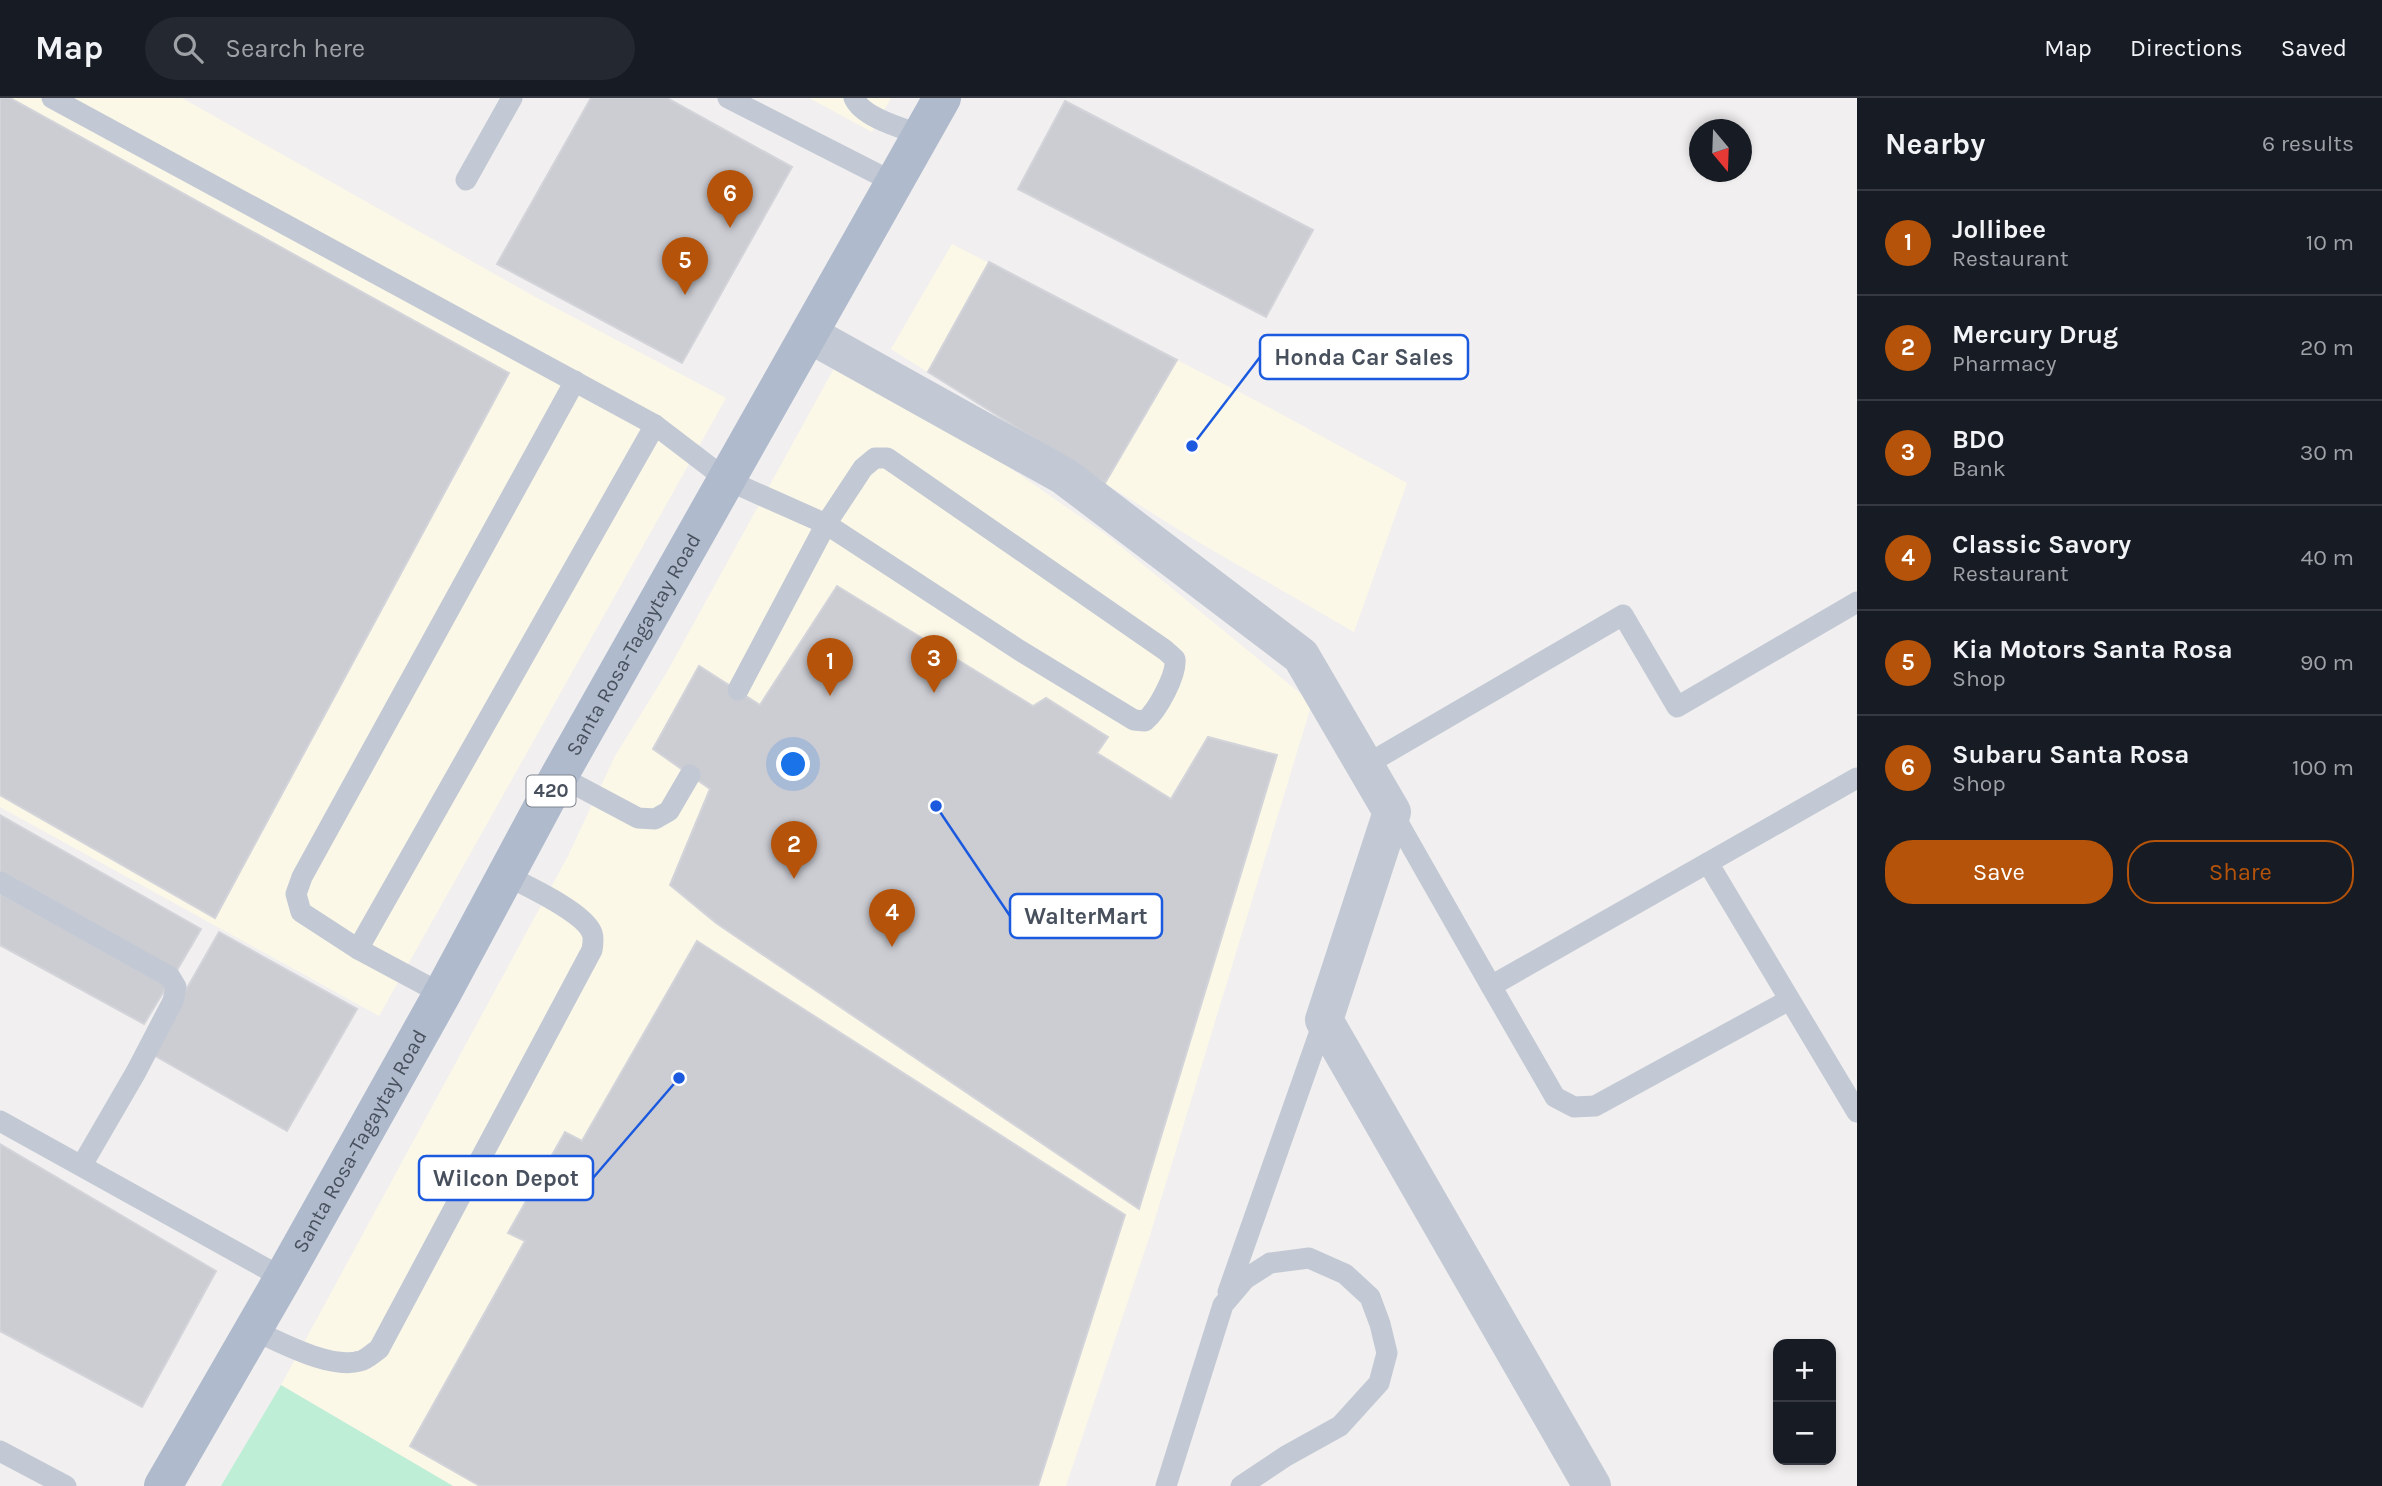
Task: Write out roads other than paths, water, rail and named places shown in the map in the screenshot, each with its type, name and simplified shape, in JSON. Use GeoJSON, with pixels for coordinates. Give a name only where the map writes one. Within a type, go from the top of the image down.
{"type":"FeatureCollection","features":[{"type":"Feature","properties":{"kind":"main road","name":"Santa Rosa-Tagaytay Road"},"geometry":{"type":"LineString","coordinates":[[163,1486],[283,1278],[442,994],[559,776],[942,98]]}},
{"type":"Feature","properties":{"kind":"street"},"geometry":{"type":"LineString","coordinates":[[809,334],[1064,476],[1301,656],[1392,812],[1324,1020],[1592,1486]]}},
{"type":"Feature","properties":{"kind":"lane"},"geometry":{"type":"LineString","coordinates":[[52,98],[655,425],[727,480],[826,524],[1019,650],[1134,720],[1145,721],[1153,715],[1176,668],[1175,659],[1165,650],[887,458],[875,458],[863,468],[826,524],[738,690]]}},
{"type":"Feature","properties":{"kind":"lane"},"geometry":{"type":"LineString","coordinates":[[466,180],[512,98]]}},
{"type":"Feature","properties":{"kind":"lane"},"geometry":{"type":"LineString","coordinates":[[728,98],[895,183]]}},
{"type":"Feature","properties":{"kind":"lane"},"geometry":{"type":"LineString","coordinates":[[854,98],[857,105],[885,123],[921,135]]}},
{"type":"Feature","properties":{"kind":"lane"},"geometry":{"type":"LineString","coordinates":[[442,994],[358,949],[301,912],[296,894],[302,877],[575,381]]}},
{"type":"Feature","properties":{"kind":"lane"},"geometry":{"type":"LineString","coordinates":[[358,949],[655,425]]}},
{"type":"Feature","properties":{"kind":"lane"},"geometry":{"type":"LineString","coordinates":[[1364,766],[1623,615],[1677,707],[1857,603]]}},
{"type":"Feature","properties":{"kind":"lane"},"geometry":{"type":"LineString","coordinates":[[559,776],[638,818],[655,819],[669,811],[690,775]]}},
{"type":"Feature","properties":{"kind":"lane"},"geometry":{"type":"LineString","coordinates":[[1491,986],[1857,778]]}},
{"type":"Feature","properties":{"kind":"lane"},"geometry":{"type":"LineString","coordinates":[[1392,812],[1555,1097],[1574,1107],[1595,1106],[1789,1000]]}},
{"type":"Feature","properties":{"kind":"lane"},"geometry":{"type":"LineString","coordinates":[[1709,863],[1857,1112]]}},
{"type":"Feature","properties":{"kind":"lane"},"geometry":{"type":"LineString","coordinates":[[253,1330],[313,1356],[339,1363],[361,1361],[379,1349],[592,950],[593,935],[584,921],[554,901],[505,875]]}},
{"type":"Feature","properties":{"kind":"lane"},"geometry":{"type":"LineString","coordinates":[[0,882],[170,977],[176,987],[173,1001],[136,1072],[82,1165]]}},
{"type":"Feature","properties":{"kind":"lane"},"geometry":{"type":"LineString","coordinates":[[1166,1486],[1223,1305],[1324,1020]]}},
{"type":"Feature","properties":{"kind":"lane"},"geometry":{"type":"LineString","coordinates":[[0,1121],[283,1278]]}},
{"type":"Feature","properties":{"kind":"lane"},"geometry":{"type":"LineString","coordinates":[[1223,1305],[1245,1279],[1270,1263],[1309,1258],[1345,1274],[1370,1297],[1387,1353],[1379,1384],[1340,1426],[1286,1456],[1241,1486]]}},
{"type":"Feature","properties":{"kind":"lane"},"geometry":{"type":"LineString","coordinates":[[0,1451],[66,1486]]}},
{"type":"Feature","properties":{"kind":"place","name":"Subaru Santa Rosa"},"geometry":{"type":"Point","coordinates":[730,228]}},
{"type":"Feature","properties":{"kind":"place","name":"Kia Motors Santa Rosa"},"geometry":{"type":"Point","coordinates":[685,295]}},
{"type":"Feature","properties":{"kind":"place","name":"Honda Car Sales"},"geometry":{"type":"Point","coordinates":[1192,446]}},
{"type":"Feature","properties":{"kind":"place","name":"BDO"},"geometry":{"type":"Point","coordinates":[934,693]}},
{"type":"Feature","properties":{"kind":"place","name":"Jollibee"},"geometry":{"type":"Point","coordinates":[830,696]}},
{"type":"Feature","properties":{"kind":"place","name":"WalterMart"},"geometry":{"type":"Point","coordinates":[936,806]}},
{"type":"Feature","properties":{"kind":"place","name":"Mercury Drug"},"geometry":{"type":"Point","coordinates":[794,879]}},
{"type":"Feature","properties":{"kind":"place","name":"Classic Savory"},"geometry":{"type":"Point","coordinates":[892,947]}},
{"type":"Feature","properties":{"kind":"place","name":"Wilcon Depot"},"geometry":{"type":"Point","coordinates":[679,1078]}}]}
